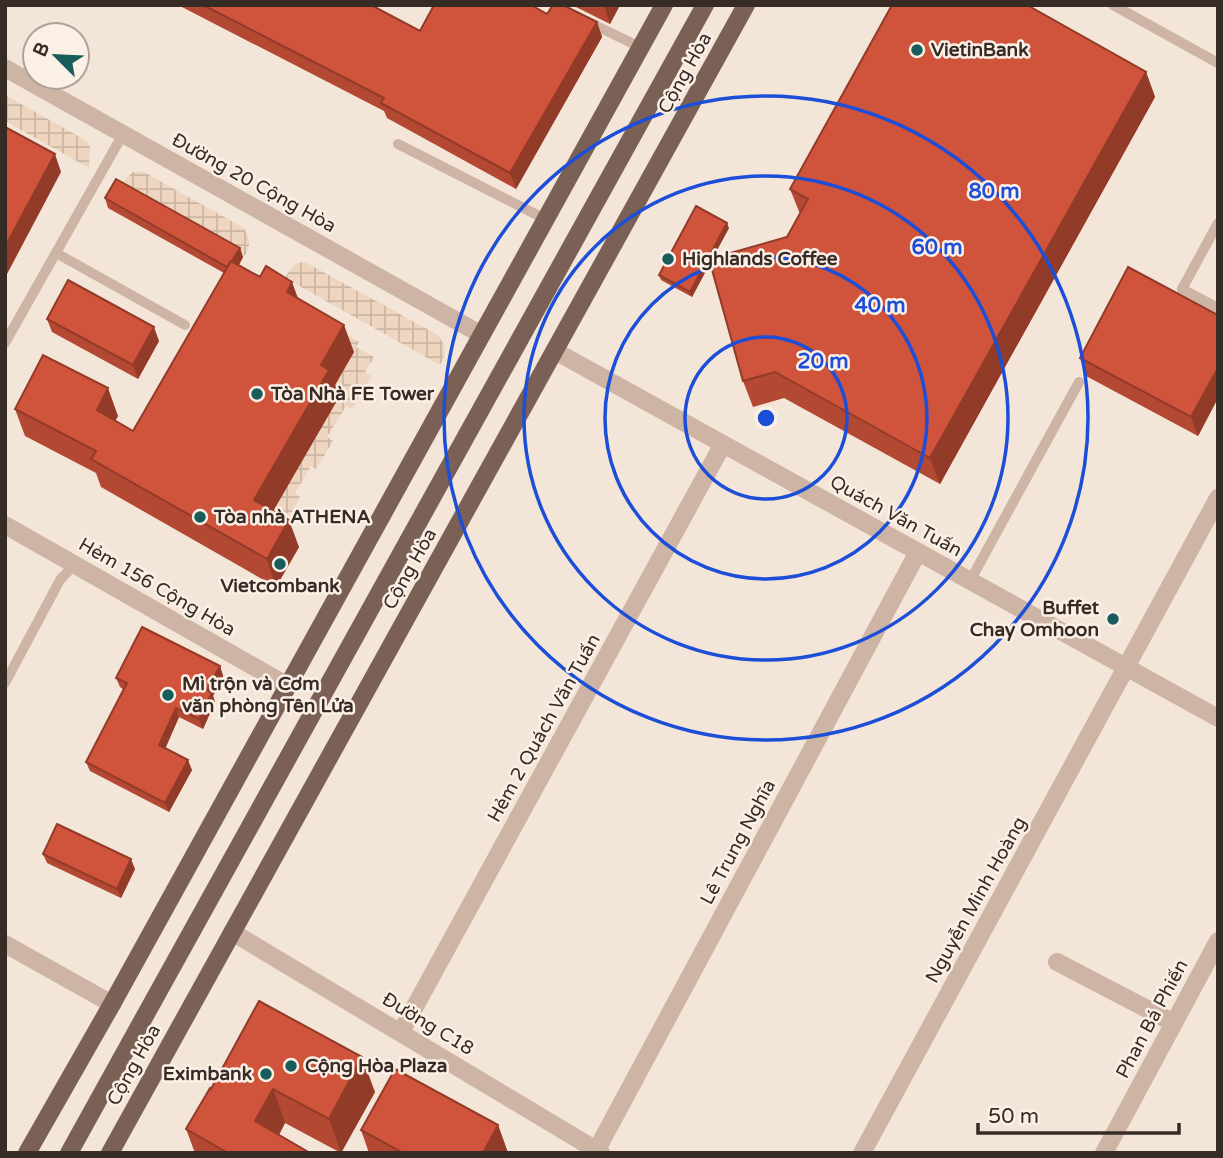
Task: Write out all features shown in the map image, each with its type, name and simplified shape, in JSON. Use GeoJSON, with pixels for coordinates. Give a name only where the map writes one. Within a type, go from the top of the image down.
{"type":"FeatureCollection","features":[{"type":"Feature","properties":{"kind":"main road"},"geometry":{"type":"LineString","coordinates":[[27,1153],[664,5]]}},
{"type":"Feature","properties":{"kind":"main road","name":"Cộng Hòa"},"geometry":{"type":"LineString","coordinates":[[69,1153],[705,5]]}},
{"type":"Feature","properties":{"kind":"main road","name":"Cộng Hòa"},"geometry":{"type":"LineString","coordinates":[[110,1153],[746,5]]}},
{"type":"Feature","properties":{"kind":"street","name":"Đường 20 Cộng Hòa"},"geometry":{"type":"LineString","coordinates":[[5,68],[482,335]]}},
{"type":"Feature","properties":{"kind":"street","name":"Quách Văn Tuấn"},"geometry":{"type":"LineString","coordinates":[[555,351],[1218,718]]}},
{"type":"Feature","properties":{"kind":"street","name":"Hẻm 2 Quách Văn Tuấn"},"geometry":{"type":"LineString","coordinates":[[401,1032],[723,444]]}},
{"type":"Feature","properties":{"kind":"street","name":"Nguyễn Minh Hoàng"},"geometry":{"type":"LineString","coordinates":[[862,1153],[1218,498]]}},
{"type":"Feature","properties":{"kind":"street","name":"Hẻm 156 Cộng Hòa"},"geometry":{"type":"LineString","coordinates":[[5,525],[288,686]]}},
{"type":"Feature","properties":{"kind":"street","name":"Lê Trung Nghĩa"},"geometry":{"type":"LineString","coordinates":[[597,1152],[918,552]]}},
{"type":"Feature","properties":{"kind":"street","name":"Đường C18"},"geometry":{"type":"LineString","coordinates":[[232,932],[597,1152]]}},
{"type":"Feature","properties":{"kind":"street","name":"Phan Bá Phiến"},"geometry":{"type":"LineString","coordinates":[[1104,1153],[1218,941]]}},
{"type":"Feature","properties":{"kind":"street"},"geometry":{"type":"LineString","coordinates":[[5,944],[112,1004]]}},
{"type":"Feature","properties":{"kind":"street"},"geometry":{"type":"LineString","coordinates":[[1057,962],[1174,1023]]}},
{"type":"Feature","properties":{"kind":"lane"},"geometry":{"type":"LineString","coordinates":[[1113,5],[1218,63]]}},
{"type":"Feature","properties":{"kind":"lane"},"geometry":{"type":"LineString","coordinates":[[578,17],[640,47]]}},
{"type":"Feature","properties":{"kind":"lane"},"geometry":{"type":"LineString","coordinates":[[5,343],[123,134]]}},
{"type":"Feature","properties":{"kind":"lane"},"geometry":{"type":"LineString","coordinates":[[398,144],[545,219]]}},
{"type":"Feature","properties":{"kind":"lane"},"geometry":{"type":"LineString","coordinates":[[1218,223],[1182,289],[1218,308]]}},
{"type":"Feature","properties":{"kind":"lane"},"geometry":{"type":"LineString","coordinates":[[56,253],[185,325]]}},
{"type":"Feature","properties":{"kind":"lane"},"geometry":{"type":"LineString","coordinates":[[971,581],[1079,382]]}},
{"type":"Feature","properties":{"kind":"lane"},"geometry":{"type":"LineString","coordinates":[[5,683],[60,580],[75,564]]}},
{"type":"Feature","properties":{"kind":"shaded area"},"geometry":{"type":"Polygon","coordinates":[[[5,95],[87,141],[90,147],[89,168],[5,121],[5,95]]]}},
{"type":"Feature","properties":{"kind":"shaded area"},"geometry":{"type":"Polygon","coordinates":[[[142,171],[244,228],[249,246],[245,256],[119,185],[133,172],[142,171]]]}},
{"type":"Feature","properties":{"kind":"shaded area"},"geometry":{"type":"Polygon","coordinates":[[[305,262],[438,335],[444,345],[445,354],[440,365],[285,278],[297,263],[305,262]]]}},
{"type":"Feature","properties":{"kind":"shaded area"},"geometry":{"type":"Polygon","coordinates":[[[340,330],[359,342],[356,347],[374,357],[365,372],[371,376],[352,409],[346,406],[327,437],[333,441],[316,469],[311,466],[295,493],[300,497],[290,515],[242,487],[331,392],[354,352],[340,330]]]}},
{"type":"Feature","properties":{"kind":"building"},"geometry":{"type":"Polygon","coordinates":[[[203,5],[371,5],[420,31],[434,5],[531,5],[547,14],[553,5],[563,5],[597,22],[510,173],[381,103],[384,98],[203,5]]]}},
{"type":"Feature","properties":{"kind":"building"},"geometry":{"type":"Polygon","coordinates":[[[892,5],[1027,5],[1146,72],[930,458],[775,372],[743,381],[709,259],[787,237],[808,199],[790,189],[892,5]]]}},
{"type":"Feature","properties":{"kind":"building"},"geometry":{"type":"Polygon","coordinates":[[[5,127],[55,154],[5,247],[5,127]]]}},
{"type":"Feature","properties":{"kind":"building"},"geometry":{"type":"Polygon","coordinates":[[[116,179],[240,248],[232,261],[227,267],[105,198],[116,179]]]}},
{"type":"Feature","properties":{"kind":"building"},"geometry":{"type":"Polygon","coordinates":[[[696,206],[727,223],[690,292],[659,275],[696,206]]]}},
{"type":"Feature","properties":{"kind":"building"},"geometry":{"type":"Polygon","coordinates":[[[231,261],[260,277],[266,266],[292,282],[287,292],[344,325],[321,365],[329,370],[254,500],[289,520],[267,559],[91,459],[96,451],[15,409],[43,355],[108,388],[97,410],[133,431],[231,261]]]}},
{"type":"Feature","properties":{"kind":"building"},"geometry":{"type":"Polygon","coordinates":[[[1128,267],[1218,315],[1218,368],[1191,417],[1080,358],[1128,267]]]}},
{"type":"Feature","properties":{"kind":"building"},"geometry":{"type":"Polygon","coordinates":[[[68,280],[154,327],[133,365],[47,319],[68,280]]]}},
{"type":"Feature","properties":{"kind":"building"},"geometry":{"type":"Polygon","coordinates":[[[142,627],[220,666],[207,690],[212,693],[199,719],[176,708],[159,745],[188,760],[165,803],[86,762],[127,683],[116,678],[142,627]]]}},
{"type":"Feature","properties":{"kind":"building"},"geometry":{"type":"Polygon","coordinates":[[[57,824],[131,859],[117,889],[43,854],[57,824]]]}},
{"type":"Feature","properties":{"kind":"building"},"geometry":{"type":"Polygon","coordinates":[[[259,1001],[362,1057],[329,1119],[273,1089],[255,1121],[310,1153],[228,1153],[186,1129],[259,1001]]]}},
{"type":"Feature","properties":{"kind":"building"},"geometry":{"type":"Polygon","coordinates":[[[395,1069],[498,1125],[483,1153],[403,1153],[361,1130],[395,1069]]]}},
{"type":"Feature","properties":{"kind":"place","name":"VietinBank"},"geometry":{"type":"Point","coordinates":[917,50]}},
{"type":"Feature","properties":{"kind":"place","name":"Highlands Coffee"},"geometry":{"type":"Point","coordinates":[668,259]}},
{"type":"Feature","properties":{"kind":"place","name":"Tòa Nhà FE Tower"},"geometry":{"type":"Point","coordinates":[257,394]}},
{"type":"Feature","properties":{"kind":"place","name":"Tòa nhà ATHENA"},"geometry":{"type":"Point","coordinates":[200,517]}},
{"type":"Feature","properties":{"kind":"place","name":"Vietcombank"},"geometry":{"type":"Point","coordinates":[280,564]}},
{"type":"Feature","properties":{"kind":"place","name":"Buffet Chay Omhoon"},"geometry":{"type":"Point","coordinates":[1113,619]}},
{"type":"Feature","properties":{"kind":"place","name":"Mì trộn và Cơm văn phòng Tên Lửa"},"geometry":{"type":"Point","coordinates":[168,695]}},
{"type":"Feature","properties":{"kind":"place","name":"Cộng Hòa Plaza"},"geometry":{"type":"Point","coordinates":[291,1066]}},
{"type":"Feature","properties":{"kind":"place","name":"Eximbank"},"geometry":{"type":"Point","coordinates":[266,1074]}}]}
